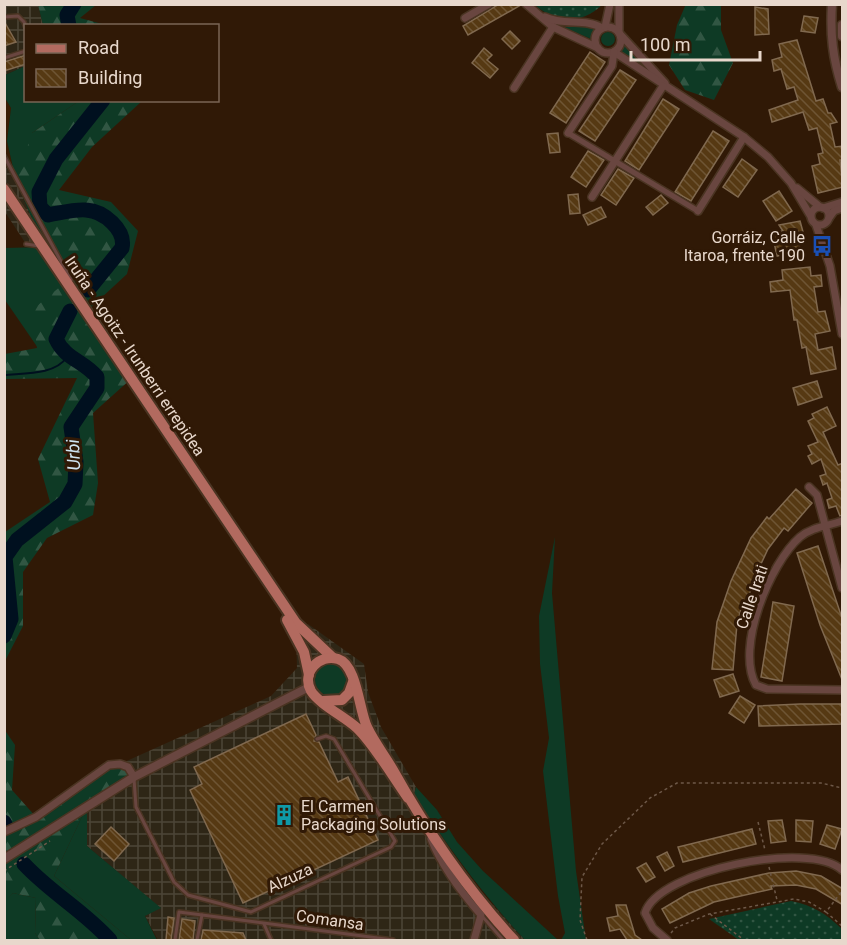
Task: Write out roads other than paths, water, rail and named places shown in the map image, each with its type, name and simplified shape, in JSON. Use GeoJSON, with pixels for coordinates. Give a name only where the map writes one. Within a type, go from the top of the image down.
{"type":"FeatureCollection","features":[{"type":"Feature","properties":{"kind":"main road","name":"Iruña - Agoitz - Irunberri errepidea"},"geometry":{"type":"LineString","coordinates":[[4,189],[241,541]]}},
{"type":"Feature","properties":{"kind":"main road"},"geometry":{"type":"LineString","coordinates":[[241,541],[296,623],[332,657],[344,661],[352,672],[367,728],[408,798]]}},
{"type":"Feature","properties":{"kind":"main road"},"geometry":{"type":"LineString","coordinates":[[241,541],[304,652],[309,687],[358,729],[465,881],[514,940]]}},
{"type":"Feature","properties":{"kind":"main road"},"geometry":{"type":"LineString","coordinates":[[309,675],[312,667],[320,659],[332,657]]}},
{"type":"Feature","properties":{"kind":"main road"},"geometry":{"type":"LineString","coordinates":[[323,701],[342,700],[349,693],[353,682]]}},
{"type":"Feature","properties":{"kind":"street"},"geometry":{"type":"LineString","coordinates":[[465,18],[489,4]]}},
{"type":"Feature","properties":{"kind":"street"},"geometry":{"type":"LineString","coordinates":[[598,48],[595,37],[604,27],[610,4]]}},
{"type":"Feature","properties":{"kind":"street"},"geometry":{"type":"LineString","coordinates":[[619,4],[621,42],[614,52],[612,66],[568,133],[698,211],[744,138]]}},
{"type":"Feature","properties":{"kind":"street"},"geometry":{"type":"LineString","coordinates":[[832,4],[830,32],[834,60],[843,87]]}},
{"type":"Feature","properties":{"kind":"street"},"geometry":{"type":"LineString","coordinates":[[529,8],[556,22],[589,24],[619,33],[678,95]]}},
{"type":"Feature","properties":{"kind":"street"},"geometry":{"type":"LineString","coordinates":[[529,8],[553,27],[605,52],[614,52],[744,138],[768,157],[791,183],[822,207],[829,218]]}},
{"type":"Feature","properties":{"kind":"street"},"geometry":{"type":"LineString","coordinates":[[843,25],[843,36]]}},
{"type":"Feature","properties":{"kind":"street"},"geometry":{"type":"LineString","coordinates":[[514,88],[553,27]]}},
{"type":"Feature","properties":{"kind":"street"},"geometry":{"type":"LineString","coordinates":[[592,197],[663,86]]}},
{"type":"Feature","properties":{"kind":"street"},"geometry":{"type":"LineString","coordinates":[[791,183],[816,225],[830,266],[843,334]]}},
{"type":"Feature","properties":{"kind":"street"},"geometry":{"type":"LineString","coordinates":[[810,215],[815,208],[843,202]]}},
{"type":"Feature","properties":{"kind":"street"},"geometry":{"type":"LineString","coordinates":[[816,225],[824,225],[834,211],[843,208]]}},
{"type":"Feature","properties":{"kind":"street"},"geometry":{"type":"LineString","coordinates":[[809,487],[817,495],[843,588]]}},
{"type":"Feature","properties":{"kind":"street","name":"Calle Irati"},"geometry":{"type":"LineString","coordinates":[[843,521],[810,529],[787,549],[772,573],[754,626],[750,674],[756,685],[767,689],[843,690]]}},
{"type":"Feature","properties":{"kind":"street"},"geometry":{"type":"LineString","coordinates":[[4,860],[134,777],[309,687]]}},
{"type":"Feature","properties":{"kind":"street"},"geometry":{"type":"LineString","coordinates":[[4,832],[36,817],[109,765],[120,764],[128,767],[134,777]]}},
{"type":"Feature","properties":{"kind":"street"},"geometry":{"type":"LineString","coordinates":[[428,828],[437,854],[481,915],[474,940]]}},
{"type":"Feature","properties":{"kind":"street"},"geometry":{"type":"LineString","coordinates":[[667,940],[653,928],[645,913],[652,898],[681,880],[767,858],[791,856],[815,858],[837,865],[843,870]]}},
{"type":"Feature","properties":{"kind":"lane"},"geometry":{"type":"LineString","coordinates":[[4,17],[18,16],[25,24]]}},
{"type":"Feature","properties":{"kind":"lane"},"geometry":{"type":"LineString","coordinates":[[4,58],[24,52]]}},
{"type":"Feature","properties":{"kind":"lane"},"geometry":{"type":"LineString","coordinates":[[4,156],[87,310]]}},
{"type":"Feature","properties":{"kind":"lane"},"geometry":{"type":"LineString","coordinates":[[26,244],[44,247]]}},
{"type":"Feature","properties":{"kind":"lane","name":"Alzuza"},"geometry":{"type":"LineString","coordinates":[[134,777],[136,807],[174,882],[188,895],[251,912],[392,847],[395,841],[334,739],[326,736],[317,739]]}},
{"type":"Feature","properties":{"kind":"lane","name":"Comansa"},"geometry":{"type":"LineString","coordinates":[[175,940],[179,912],[393,940]]}},
{"type":"Feature","properties":{"kind":"lane"},"geometry":{"type":"LineString","coordinates":[[197,940],[202,915]]}},
{"type":"Feature","properties":{"kind":"lane"},"geometry":{"type":"LineString","coordinates":[[481,915],[503,940]]}},
{"type":"Feature","properties":{"kind":"lane"},"geometry":{"type":"LineString","coordinates":[[264,924],[271,940]]}},
{"type":"Feature","properties":{"kind":"waterway","name":"Urbi"},"geometry":{"type":"LineString","coordinates":[[69,24],[67,15],[74,4]]}},
{"type":"Feature","properties":{"kind":"waterway","name":"Urbi"},"geometry":{"type":"LineString","coordinates":[[88,290],[122,248],[121,235],[112,223],[93,211],[77,210],[48,215],[40,207],[39,192],[56,159],[101,102]]}},
{"type":"Feature","properties":{"kind":"waterway","name":"Urbi"},"geometry":{"type":"LineString","coordinates":[[4,636],[11,619],[5,557],[17,540],[65,502],[75,484],[76,462],[71,427],[97,388],[97,377],[64,351],[56,339],[70,311]]}},
{"type":"Feature","properties":{"kind":"waterway"},"geometry":{"type":"LineString","coordinates":[[4,375],[47,370],[62,363],[67,357]]}},
{"type":"Feature","properties":{"kind":"waterway","name":"Urbi"},"geometry":{"type":"LineString","coordinates":[[24,864],[110,940]]}},
{"type":"Feature","properties":{"kind":"place","name":"Gorráiz, Calle Itaroa, frente 190"},"geometry":{"type":"Point","coordinates":[822,246]}},
{"type":"Feature","properties":{"kind":"place","name":"El Carmen Packaging Solutions"},"geometry":{"type":"Point","coordinates":[284,815]}}]}
